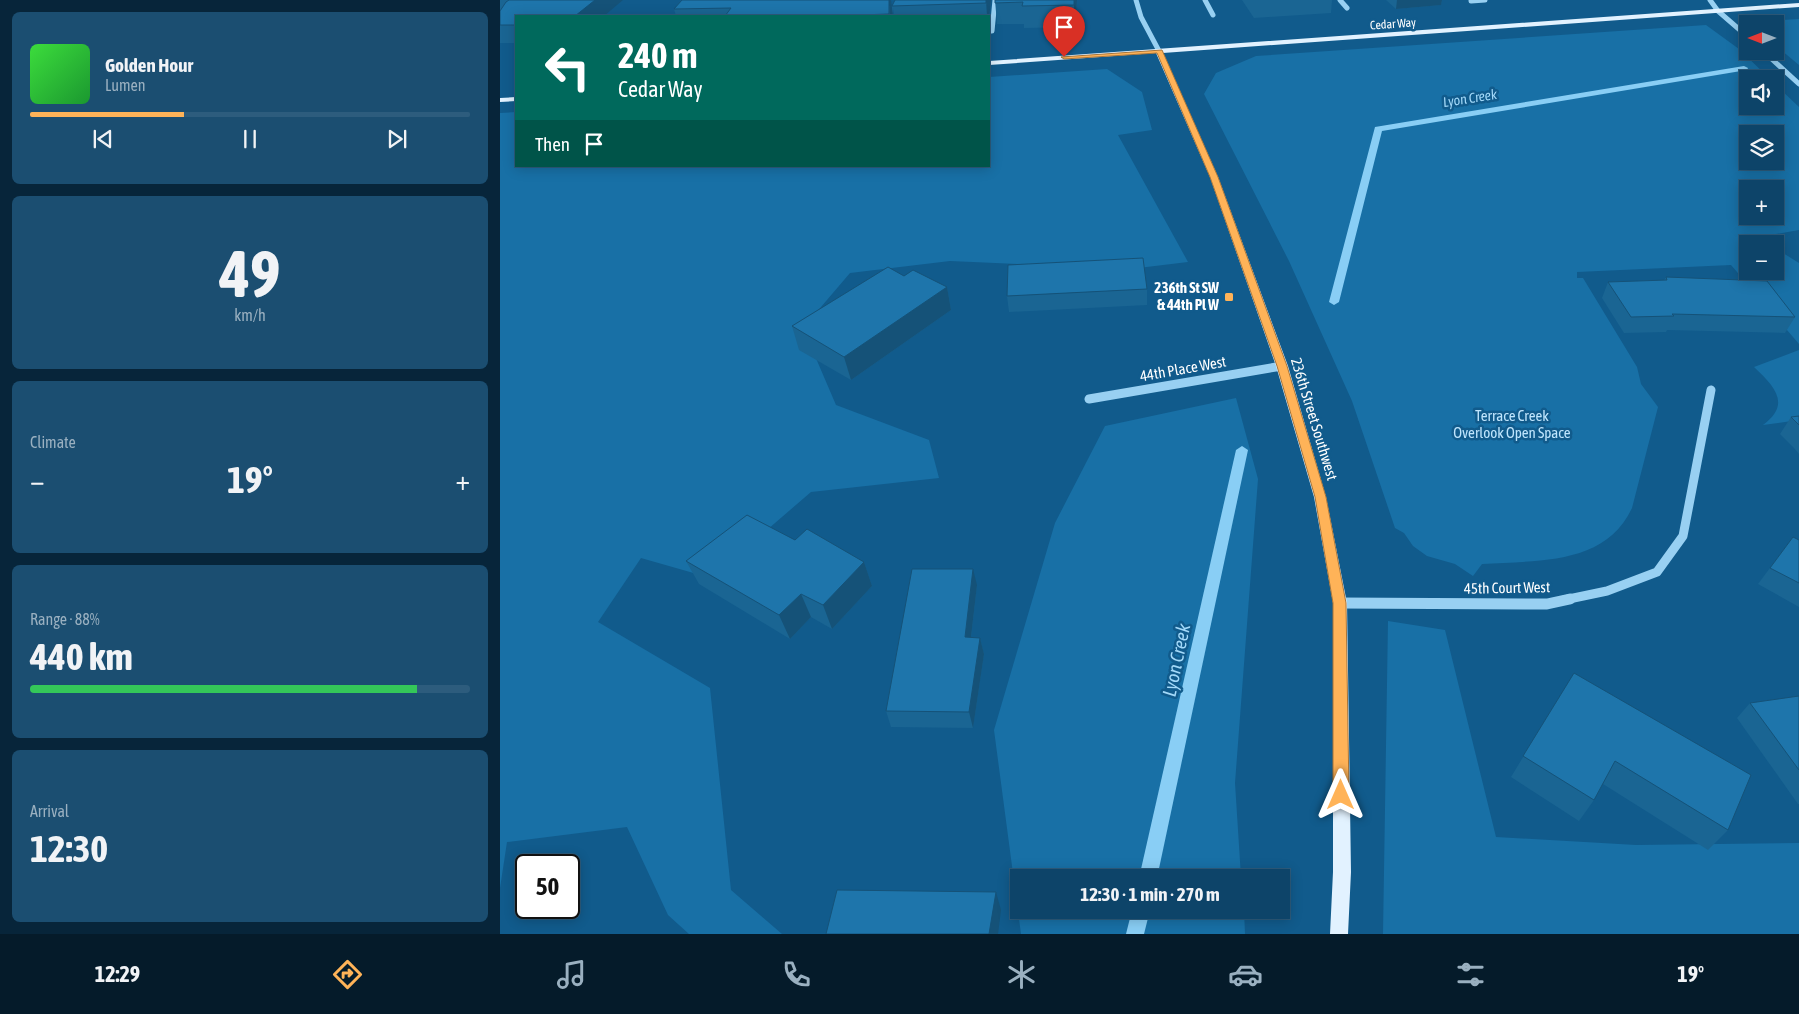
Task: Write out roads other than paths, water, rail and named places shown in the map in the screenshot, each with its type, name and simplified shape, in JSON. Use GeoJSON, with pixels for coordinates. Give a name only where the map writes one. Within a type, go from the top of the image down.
{"type":"FeatureCollection","features":[{"type":"Feature","properties":{"kind":"main road","name":"Cedar Way"},"geometry":{"type":"LineString","coordinates":[[990,63],[1799,5]]}},
{"type":"Feature","properties":{"kind":"main road","name":"236th Street Southwest"},"geometry":{"type":"LineString","coordinates":[[1159,51],[1214,177],[1282,366],[1320,497],[1340,603],[1342,872],[1339,934]]}},
{"type":"Feature","properties":{"kind":"main road"},"geometry":{"type":"LineString","coordinates":[[500,100],[515,99]]}},
{"type":"Feature","properties":{"kind":"street"},"geometry":{"type":"LineString","coordinates":[[990,31],[992,31],[995,0]]}},
{"type":"Feature","properties":{"kind":"street","name":"236th Street Southwest"},"geometry":{"type":"LineString","coordinates":[[1136,0],[1141,17],[1159,51]]}},
{"type":"Feature","properties":{"kind":"street"},"geometry":{"type":"LineString","coordinates":[[1205,0],[1212,15]]}},
{"type":"Feature","properties":{"kind":"street"},"geometry":{"type":"LineString","coordinates":[[1340,0],[1346,8]]}},
{"type":"Feature","properties":{"kind":"street"},"geometry":{"type":"LineString","coordinates":[[1471,0],[1485,0]]}},
{"type":"Feature","properties":{"kind":"street"},"geometry":{"type":"LineString","coordinates":[[1710,0],[1718,11],[1739,29]]}},
{"type":"Feature","properties":{"kind":"street"},"geometry":{"type":"LineString","coordinates":[[1773,60],[1799,84]]}},
{"type":"Feature","properties":{"kind":"street","name":"44th Place West"},"geometry":{"type":"LineString","coordinates":[[1089,399],[1282,366]]}},
{"type":"Feature","properties":{"kind":"street","name":"45th Court West"},"geometry":{"type":"LineString","coordinates":[[1340,603],[1547,604],[1607,591],[1657,572],[1683,536],[1711,390]]}},
{"type":"Feature","properties":{"kind":"waterway","name":"Lyon Creek"},"geometry":{"type":"LineString","coordinates":[[1334,302],[1378,129],[1744,68]]}},
{"type":"Feature","properties":{"kind":"waterway","name":"Lyon Creek"},"geometry":{"type":"LineString","coordinates":[[1150,869],[1242,450]]}},
{"type":"Feature","properties":{"kind":"waterway","name":"Lyon Creek"},"geometry":{"type":"LineString","coordinates":[[1135,934],[1139,919]]}},
{"type":"Feature","properties":{"kind":"place","name":"236th St SW & 44th Pl W"},"geometry":{"type":"Point","coordinates":[1229,297]}},
{"type":"Feature","properties":{"kind":"park label","name":"Terrace Creek Overlook Open Space"},"geometry":{"type":"Point","coordinates":[1512,424]}}]}
